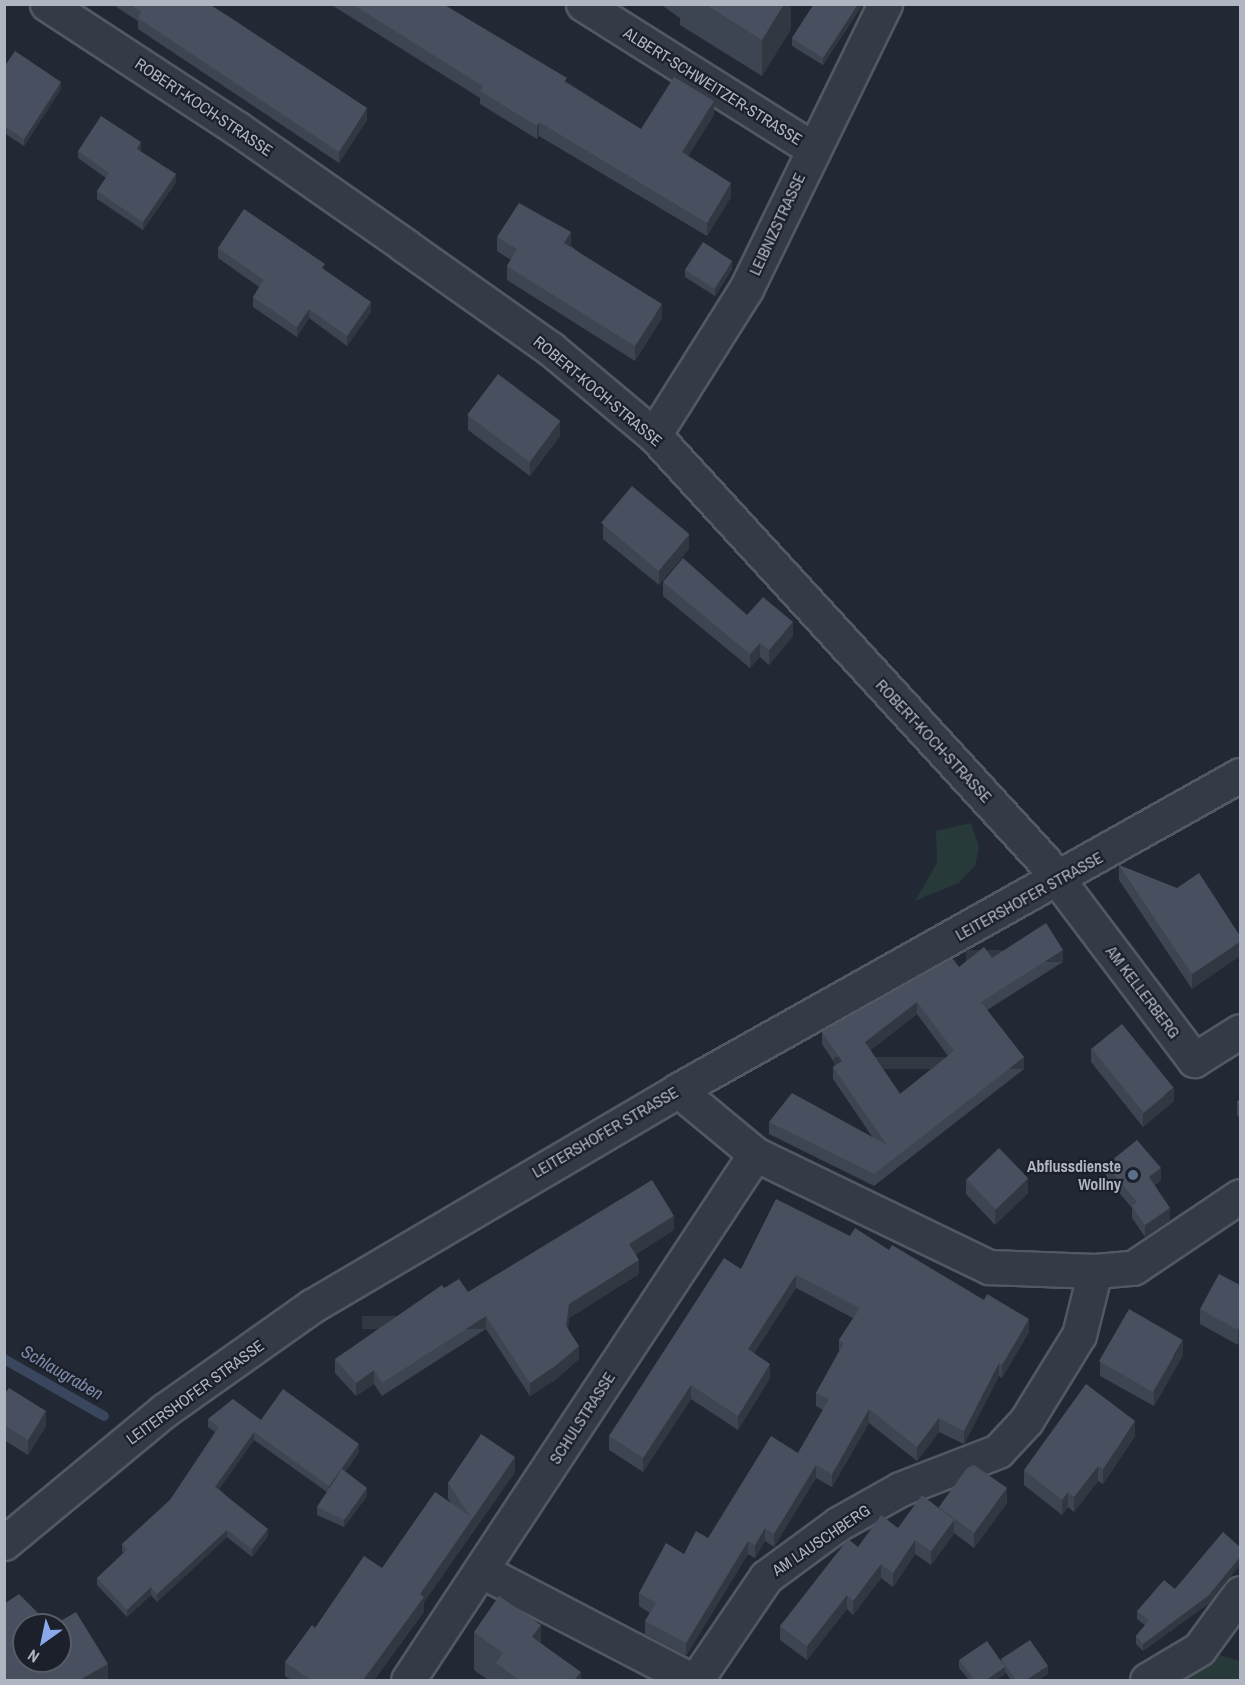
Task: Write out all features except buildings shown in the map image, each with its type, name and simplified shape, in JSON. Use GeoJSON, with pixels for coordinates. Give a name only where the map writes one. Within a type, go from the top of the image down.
{"type":"FeatureCollection","features":[{"type":"Feature","properties":{"kind":"street","name":"ROBERT-KOCH-STRASSE"},"geometry":{"type":"LineString","coordinates":[[47,4],[238,129],[551,349],[654,435],[1059,880]]}},
{"type":"Feature","properties":{"kind":"street","name":"ALBERT-SCHWEITZER-STRASSE"},"geometry":{"type":"LineString","coordinates":[[583,4],[812,148]]}},
{"type":"Feature","properties":{"kind":"street","name":"LEIBNIZSTRASSE"},"geometry":{"type":"LineString","coordinates":[[654,435],[746,290],[812,148],[885,4]]}},
{"type":"Feature","properties":{"kind":"street","name":"LEITERSHOFER STRASSE"},"geometry":{"type":"LineString","coordinates":[[4,1543],[165,1410],[312,1306],[678,1089],[1059,880],[1240,776]]}},
{"type":"Feature","properties":{"kind":"street","name":"AM KELLERBERG"},"geometry":{"type":"LineString","coordinates":[[1059,880],[1194,1060],[1240,1031]]}},
{"type":"Feature","properties":{"kind":"street"},"geometry":{"type":"LineString","coordinates":[[678,1089],[755,1154],[989,1267],[1095,1271],[1133,1268],[1240,1196]]}},
{"type":"Feature","properties":{"kind":"street","name":"SCHULSTRASSE"},"geometry":{"type":"LineString","coordinates":[[408,1680],[755,1154]]}},
{"type":"Feature","properties":{"kind":"street","name":"AM LAUSCHBERG"},"geometry":{"type":"LineString","coordinates":[[696,1680],[766,1577],[838,1524],[900,1489],[998,1451],[1026,1421],[1079,1335],[1095,1271]]}},
{"type":"Feature","properties":{"kind":"street"},"geometry":{"type":"LineString","coordinates":[[482,1571],[691,1680]]}},
{"type":"Feature","properties":{"kind":"street"},"geometry":{"type":"LineString","coordinates":[[1148,1680],[1199,1649],[1240,1593]]}},
{"type":"Feature","properties":{"kind":"shaded area"},"geometry":{"type":"Polygon","coordinates":[[[971,823],[979,847],[975,866],[958,883],[915,901],[937,863],[936,831],[971,823]]]}},
{"type":"Feature","properties":{"kind":"shaded area"},"geometry":{"type":"Polygon","coordinates":[[[1199,1649],[1240,1661],[1240,1680],[1147,1680],[1199,1649]]]}},
{"type":"Feature","properties":{"kind":"waterway","name":"Schlaugraben"},"geometry":{"type":"LineString","coordinates":[[4,1359],[104,1416]]}},
{"type":"Feature","properties":{"kind":"place","name":"Abflussdienste Wollny"},"geometry":{"type":"Point","coordinates":[1133,1175]}}]}
